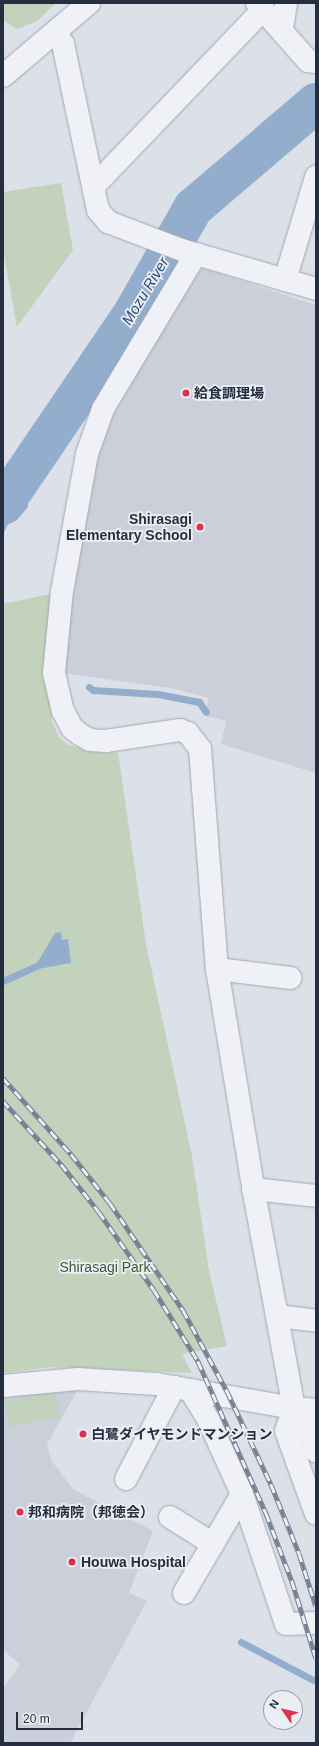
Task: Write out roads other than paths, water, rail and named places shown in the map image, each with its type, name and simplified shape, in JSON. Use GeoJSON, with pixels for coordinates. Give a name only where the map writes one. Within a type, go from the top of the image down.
{"type":"FeatureCollection","features":[{"type":"Feature","properties":{"kind":"street"},"geometry":{"type":"LineString","coordinates":[[3,76],[89,3]]}},
{"type":"Feature","properties":{"kind":"street"},"geometry":{"type":"LineString","coordinates":[[282,29],[286,3]]}},
{"type":"Feature","properties":{"kind":"street"},"geometry":{"type":"LineString","coordinates":[[94,186],[260,7],[282,29],[308,61],[316,62]]}},
{"type":"Feature","properties":{"kind":"street"},"geometry":{"type":"LineString","coordinates":[[55,33],[63,44],[98,210],[108,222],[181,249],[316,289]]}},
{"type":"Feature","properties":{"kind":"street"},"geometry":{"type":"LineString","coordinates":[[285,280],[316,177]]}},
{"type":"Feature","properties":{"kind":"street"},"geometry":{"type":"LineString","coordinates":[[181,249],[103,409],[87,454],[62,591],[54,673],[63,711],[72,728],[85,738],[106,741],[180,730],[188,733],[200,749],[217,970],[253,1188],[294,1408],[311,1435],[316,1450]]}},
{"type":"Feature","properties":{"kind":"street"},"geometry":{"type":"LineString","coordinates":[[217,970],[290,978]]}},
{"type":"Feature","properties":{"kind":"street"},"geometry":{"type":"LineString","coordinates":[[253,1188],[316,1196]]}},
{"type":"Feature","properties":{"kind":"street"},"geometry":{"type":"LineString","coordinates":[[278,1316],[316,1321]]}},
{"type":"Feature","properties":{"kind":"street"},"geometry":{"type":"LineString","coordinates":[[3,1386],[78,1379],[182,1388],[294,1408],[316,1410]]}},
{"type":"Feature","properties":{"kind":"street"},"geometry":{"type":"LineString","coordinates":[[126,1479],[182,1388]]}},
{"type":"Feature","properties":{"kind":"street"},"geometry":{"type":"LineString","coordinates":[[182,1388],[208,1419],[242,1494],[286,1624],[316,1623]]}},
{"type":"Feature","properties":{"kind":"street"},"geometry":{"type":"LineString","coordinates":[[294,1408],[286,1430],[316,1514]]}},
{"type":"Feature","properties":{"kind":"street"},"geometry":{"type":"LineString","coordinates":[[184,1593],[242,1494]]}},
{"type":"Feature","properties":{"kind":"street"},"geometry":{"type":"LineString","coordinates":[[170,1518],[213,1544]]}},
{"type":"Feature","properties":{"kind":"water"},"geometry":{"type":"Polygon","coordinates":[[[73,396],[80,401],[55,448],[26,492],[28,507],[17,520],[8,524],[3,535],[3,470],[38,440],[73,396]]]}},
{"type":"Feature","properties":{"kind":"water"},"geometry":{"type":"Polygon","coordinates":[[[61,932],[62,940],[68,939],[71,963],[38,969],[37,963],[55,933],[61,932]]]}},
{"type":"Feature","properties":{"kind":"waterway","name":"Mozu River"},"geometry":{"type":"LineString","coordinates":[[3,505],[134,312],[193,208],[316,103]]}},
{"type":"Feature","properties":{"kind":"waterway"},"geometry":{"type":"LineString","coordinates":[[89,687],[93,690],[158,694],[199,702],[206,712]]}},
{"type":"Feature","properties":{"kind":"waterway"},"geometry":{"type":"LineString","coordinates":[[3,981],[45,962]]}},
{"type":"Feature","properties":{"kind":"waterway"},"geometry":{"type":"LineString","coordinates":[[241,1642],[313,1680]]}},
{"type":"Feature","properties":{"kind":"railway"},"geometry":{"type":"LineString","coordinates":[[3,1078],[71,1154],[110,1203],[183,1310],[227,1391],[271,1484],[299,1553],[316,1606]]}},
{"type":"Feature","properties":{"kind":"railway"},"geometry":{"type":"LineString","coordinates":[[3,1101],[61,1164],[99,1212],[154,1290],[198,1361],[266,1513],[292,1581],[316,1658]]}},
{"type":"Feature","properties":{"kind":"place","name":"給食調理場"},"geometry":{"type":"Point","coordinates":[186,393]}},
{"type":"Feature","properties":{"kind":"place","name":"Shirasagi Elementary School"},"geometry":{"type":"Point","coordinates":[200,527]}},
{"type":"Feature","properties":{"kind":"place","name":"白鷺ダイヤモンドマンション"},"geometry":{"type":"Point","coordinates":[83,1434]}},
{"type":"Feature","properties":{"kind":"place","name":"邦和病院（邦徳会）"},"geometry":{"type":"Point","coordinates":[20,1512]}},
{"type":"Feature","properties":{"kind":"place","name":"Houwa Hospital"},"geometry":{"type":"Point","coordinates":[72,1562]}},
{"type":"Feature","properties":{"kind":"park label","name":"Shirasagi Park"},"geometry":{"type":"Point","coordinates":[105,1267]}}]}
